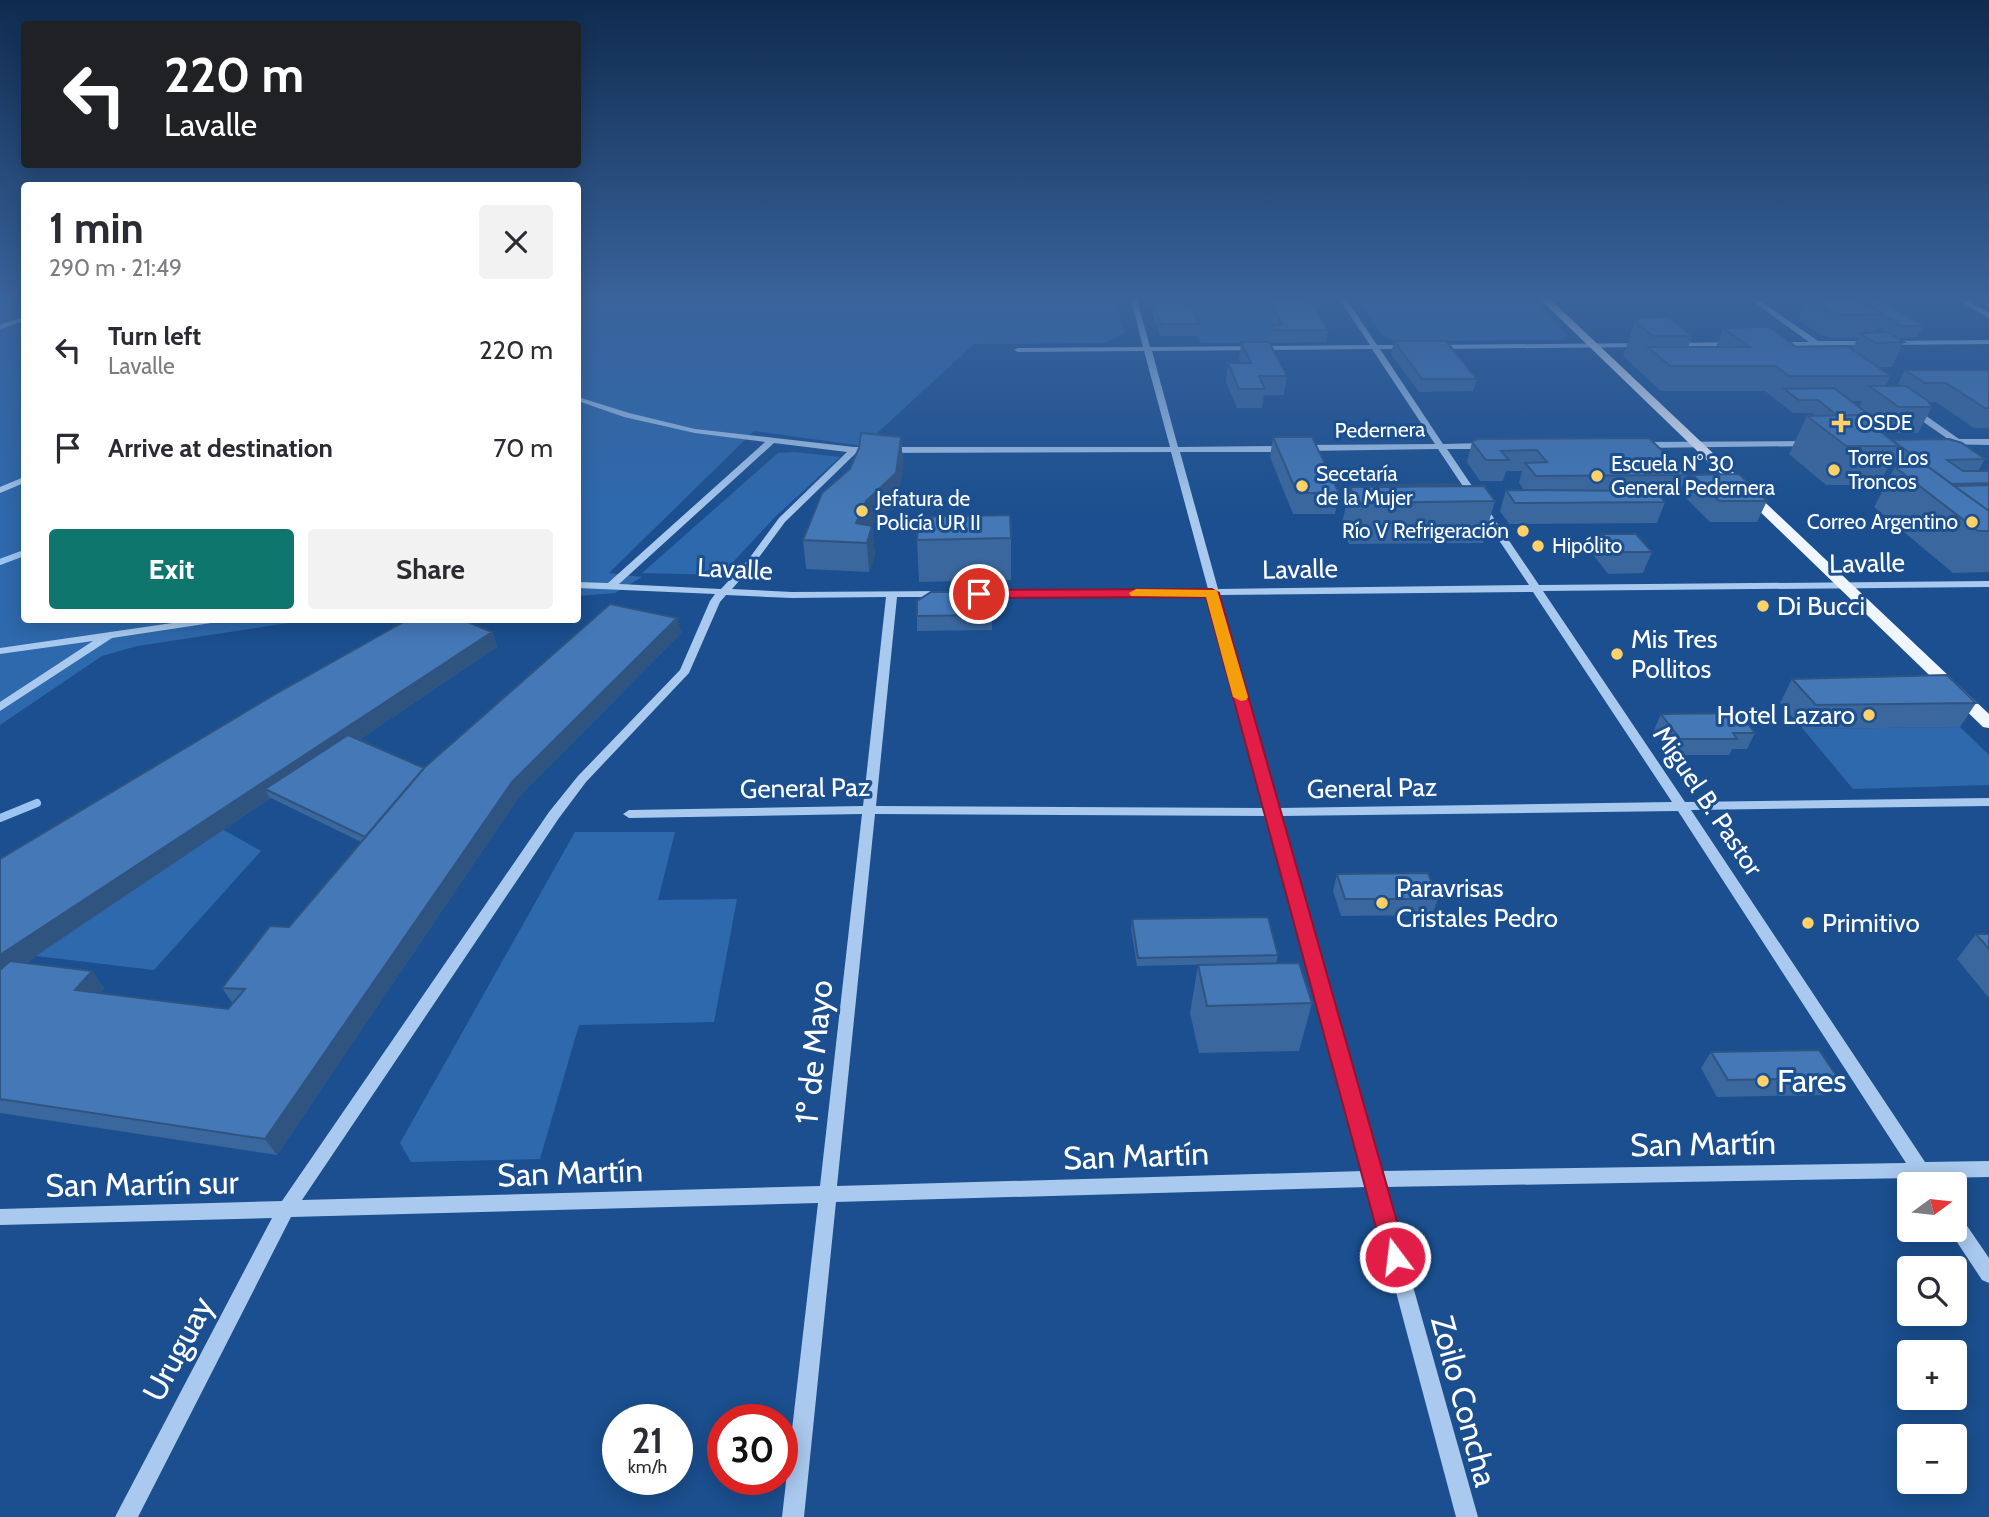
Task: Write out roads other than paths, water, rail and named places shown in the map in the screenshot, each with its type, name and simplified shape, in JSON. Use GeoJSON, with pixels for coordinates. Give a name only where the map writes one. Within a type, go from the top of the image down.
{"type":"FeatureCollection","features":[{"type":"Feature","properties":{"kind":"main road"},"geometry":{"type":"LineString","coordinates":[[1618,371],[1989,723]]}},
{"type":"Feature","properties":{"kind":"street"},"geometry":{"type":"LineString","coordinates":[[1153,371],[1176,449]]}},
{"type":"Feature","properties":{"kind":"street"},"geometry":{"type":"LineString","coordinates":[[1391,371],[1442,447]]}},
{"type":"Feature","properties":{"kind":"street","name":"Pedernera"},"geometry":{"type":"LineString","coordinates":[[581,400],[628,415],[695,431],[854,450],[1499,446]]}},
{"type":"Feature","properties":{"kind":"street"},"geometry":{"type":"LineString","coordinates":[[1909,408],[1972,453]]}},
{"type":"Feature","properties":{"kind":"street"},"geometry":{"type":"LineString","coordinates":[[612,585],[772,440]]}},
{"type":"Feature","properties":{"kind":"street"},"geometry":{"type":"LineString","coordinates":[[1937,442],[1989,442]]}},
{"type":"Feature","properties":{"kind":"street"},"geometry":{"type":"LineString","coordinates":[[1631,445],[1820,443]]}},
{"type":"Feature","properties":{"kind":"street","name":"Miguel B. Pastor"},"geometry":{"type":"LineString","coordinates":[[1442,447],[1921,1172]]}},
{"type":"Feature","properties":{"kind":"street","name":"Zoilo Concha"},"geometry":{"type":"LineString","coordinates":[[1176,449],[1212,593],[1467,1517]]}},
{"type":"Feature","properties":{"kind":"street","name":"Uruguay"},"geometry":{"type":"LineString","coordinates":[[126,1517],[285,1211],[554,815],[582,779],[685,671],[715,601],[722,591],[751,562],[782,520],[854,450]]}},
{"type":"Feature","properties":{"kind":"street"},"geometry":{"type":"LineString","coordinates":[[0,490],[21,481]]}},
{"type":"Feature","properties":{"kind":"street","name":"Lavalle"},"geometry":{"type":"LineString","coordinates":[[968,594],[1989,584]]}},
{"type":"Feature","properties":{"kind":"street","name":"Lavalle"},"geometry":{"type":"LineString","coordinates":[[581,585],[792,596],[955,594]]}},
{"type":"Feature","properties":{"kind":"street","name":"1º de Mayo"},"geometry":{"type":"LineString","coordinates":[[793,1517],[892,594]]}},
{"type":"Feature","properties":{"kind":"street"},"geometry":{"type":"LineString","coordinates":[[0,651],[188,623]]}},
{"type":"Feature","properties":{"kind":"street"},"geometry":{"type":"LineString","coordinates":[[0,708],[112,633]]}},
{"type":"Feature","properties":{"kind":"street","name":"General Paz"},"geometry":{"type":"LineString","coordinates":[[629,814],[868,810],[1273,812],[1989,802]]}},
{"type":"Feature","properties":{"kind":"street","name":"San Martín"},"geometry":{"type":"LineString","coordinates":[[1965,1172],[1989,1169]]}},
{"type":"Feature","properties":{"kind":"street","name":"San Martín"},"geometry":{"type":"LineString","coordinates":[[285,1211],[1374,1179],[1897,1177]]}},
{"type":"Feature","properties":{"kind":"street","name":"San Martín sur"},"geometry":{"type":"LineString","coordinates":[[0,1217],[285,1211]]}},
{"type":"Feature","properties":{"kind":"street"},"geometry":{"type":"LineString","coordinates":[[1967,1241],[1989,1274]]}},
{"type":"Feature","properties":{"kind":"waterway"},"geometry":{"type":"LineString","coordinates":[[0,562],[21,554]]}},
{"type":"Feature","properties":{"kind":"waterway"},"geometry":{"type":"LineString","coordinates":[[0,818],[37,803]]}},
{"type":"Feature","properties":{"kind":"place","name":"OSDE"},"geometry":{"type":"Point","coordinates":[1841,423]}},
{"type":"Feature","properties":{"kind":"place","name":"Torre Los Troncos"},"geometry":{"type":"Point","coordinates":[1834,470]}},
{"type":"Feature","properties":{"kind":"place","name":"Escuela N° 30 General Pedernera"},"geometry":{"type":"Point","coordinates":[1597,476]}},
{"type":"Feature","properties":{"kind":"place","name":"Secetaría de la Mujer"},"geometry":{"type":"Point","coordinates":[1302,486]}},
{"type":"Feature","properties":{"kind":"place","name":"Jefatura de Policía UR II"},"geometry":{"type":"Point","coordinates":[862,511]}},
{"type":"Feature","properties":{"kind":"place","name":"Correo Argentino"},"geometry":{"type":"Point","coordinates":[1972,522]}},
{"type":"Feature","properties":{"kind":"place","name":"Río V Refrigeración"},"geometry":{"type":"Point","coordinates":[1523,531]}},
{"type":"Feature","properties":{"kind":"place","name":"Hipólito"},"geometry":{"type":"Point","coordinates":[1538,546]}},
{"type":"Feature","properties":{"kind":"place","name":"Di Bucci"},"geometry":{"type":"Point","coordinates":[1763,606]}},
{"type":"Feature","properties":{"kind":"place","name":"Mis Tres Pollitos"},"geometry":{"type":"Point","coordinates":[1617,654]}},
{"type":"Feature","properties":{"kind":"place","name":"Hotel Lazaro"},"geometry":{"type":"Point","coordinates":[1869,715]}},
{"type":"Feature","properties":{"kind":"place","name":"Paravrisas Cristales Pedro"},"geometry":{"type":"Point","coordinates":[1382,903]}},
{"type":"Feature","properties":{"kind":"place","name":"Primitivo"},"geometry":{"type":"Point","coordinates":[1808,923]}},
{"type":"Feature","properties":{"kind":"place","name":"Fares"},"geometry":{"type":"Point","coordinates":[1763,1081]}}]}
